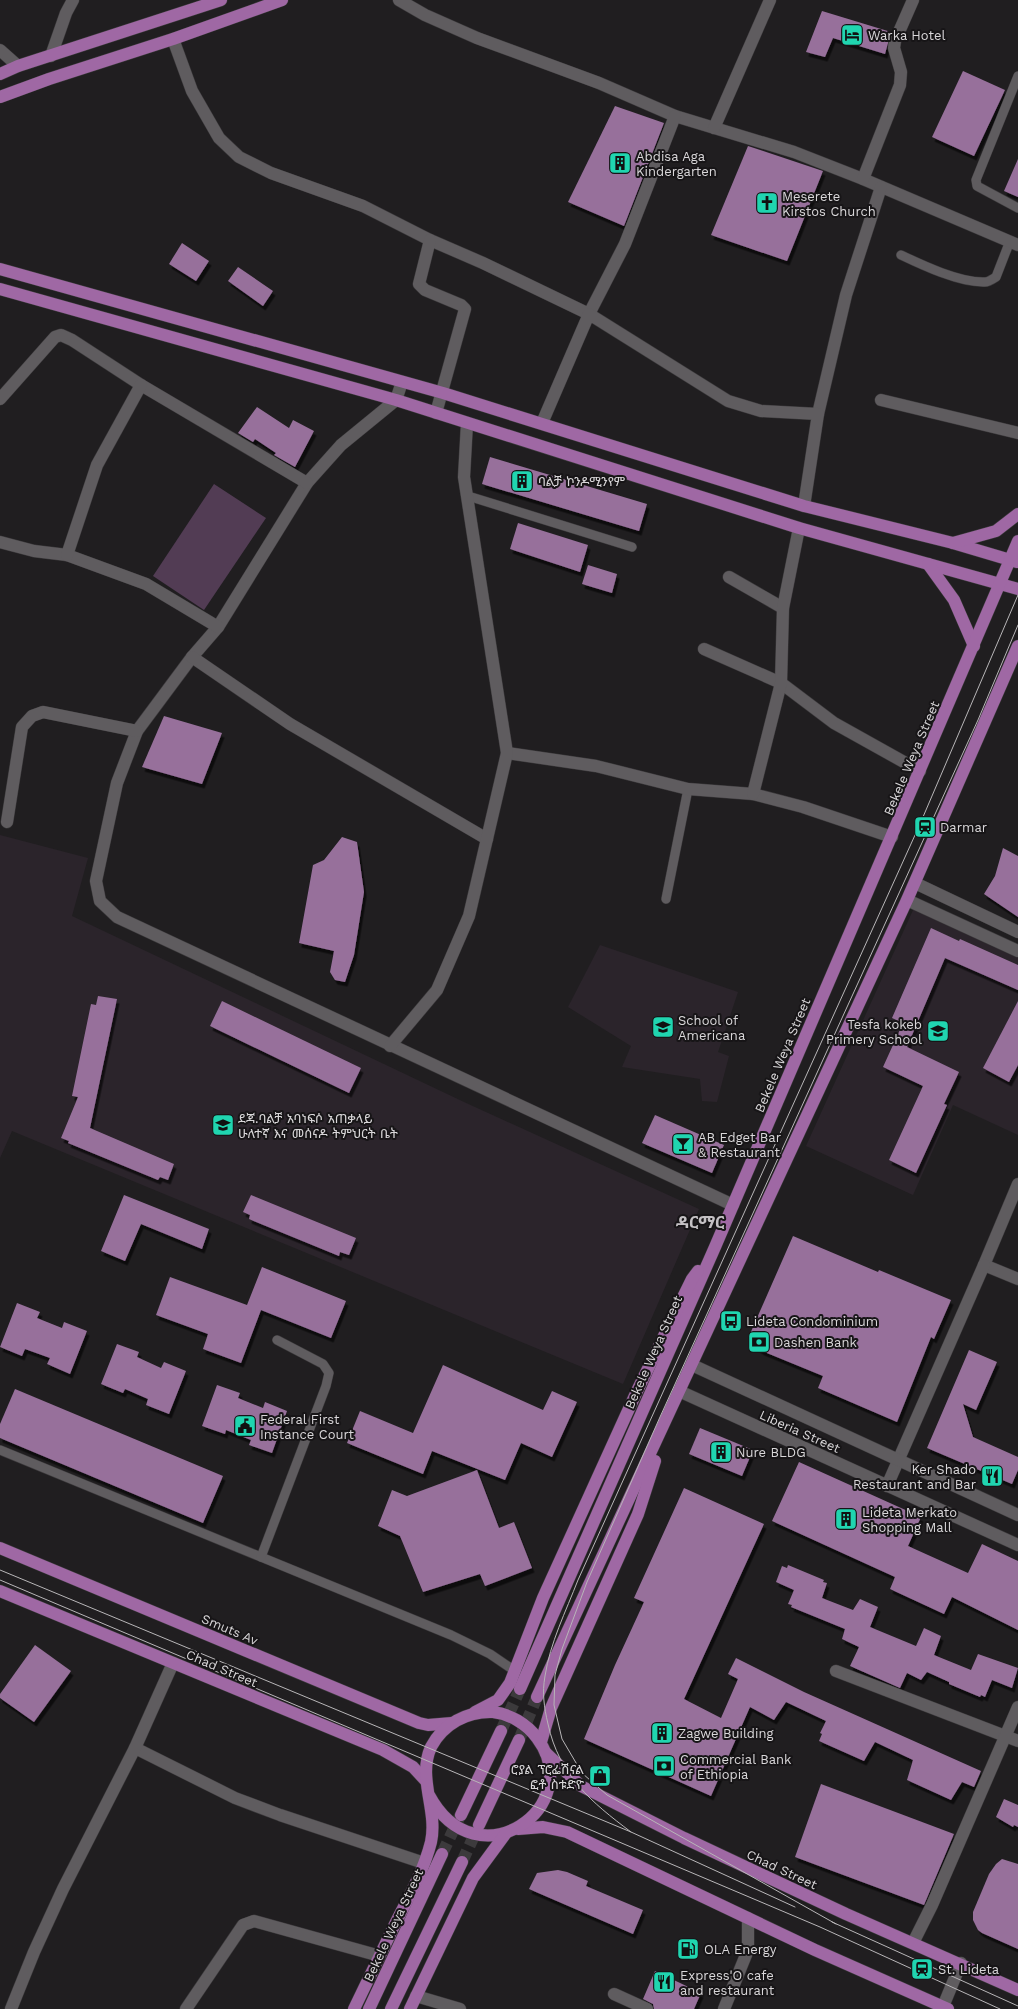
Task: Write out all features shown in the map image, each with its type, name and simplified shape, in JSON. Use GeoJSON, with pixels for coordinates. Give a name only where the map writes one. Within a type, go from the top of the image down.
{"type":"FeatureCollection","features":[{"type":"Feature","properties":{"kind":"main road"},"geometry":{"type":"LineString","coordinates":[[0,74],[18,66],[221,0]]}},
{"type":"Feature","properties":{"kind":"main road"},"geometry":{"type":"LineString","coordinates":[[0,97],[49,79],[173,39],[282,0]]}},
{"type":"Feature","properties":{"kind":"main road"},"geometry":{"type":"LineString","coordinates":[[0,269],[443,393],[804,506],[953,543],[1014,561]]}},
{"type":"Feature","properties":{"kind":"main road"},"geometry":{"type":"LineString","coordinates":[[0,289],[396,400],[799,528],[1018,589]]}},
{"type":"Feature","properties":{"kind":"main road"},"geometry":{"type":"LineString","coordinates":[[953,543],[996,531],[1018,514]]}},
{"type":"Feature","properties":{"kind":"main road","name":"Bekele Weya Street"},"geometry":{"type":"LineString","coordinates":[[520,1688],[715,1247],[1001,584],[1014,561],[1018,541]]}},
{"type":"Feature","properties":{"kind":"main road"},"geometry":{"type":"LineString","coordinates":[[928,564],[954,600],[974,646]]}},
{"type":"Feature","properties":{"kind":"main road"},"geometry":{"type":"LineString","coordinates":[[537,1697],[915,883],[1018,646]]}},
{"type":"Feature","properties":{"kind":"main road"},"geometry":{"type":"LineString","coordinates":[[354,2009],[424,1863],[431,1842],[433,1826],[426,1781],[426,1767],[432,1747],[444,1730],[452,1723],[498,1700],[510,1683],[543,1598],[637,1391],[692,1279],[715,1247]]}},
{"type":"Feature","properties":{"kind":"main road"},"geometry":{"type":"LineString","coordinates":[[410,2009],[473,1878],[511,1831],[535,1813],[546,1796],[550,1774],[543,1747],[550,1708],[638,1514],[670,1412]]}},
{"type":"Feature","properties":{"kind":"main road","name":"Smuts Av"},"geometry":{"type":"LineString","coordinates":[[0,1548],[419,1723],[428,1725],[452,1723]]}},
{"type":"Feature","properties":{"kind":"main road","name":"Chad Street"},"geometry":{"type":"LineString","coordinates":[[0,1591],[383,1750],[413,1768],[426,1781]]}},
{"type":"Feature","properties":{"kind":"main road"},"geometry":{"type":"LineString","coordinates":[[472,1714],[493,1712],[516,1719],[525,1725],[543,1747]]}},
{"type":"Feature","properties":{"kind":"main road"},"geometry":{"type":"LineString","coordinates":[[461,1815],[501,1731]]}},
{"type":"Feature","properties":{"kind":"main road"},"geometry":{"type":"LineString","coordinates":[[479,1824],[518,1740]]}},
{"type":"Feature","properties":{"kind":"main road","name":"Chad Street"},"geometry":{"type":"LineString","coordinates":[[543,1747],[581,1786],[750,1870],[961,1963],[1018,1990]]}},
{"type":"Feature","properties":{"kind":"main road"},"geometry":{"type":"LineString","coordinates":[[429,1795],[444,1818],[471,1834],[481,1835],[543,1827],[567,1832],[748,1918],[944,2008]]}},
{"type":"Feature","properties":{"kind":"main road","name":"Bekele Weya Street"},"geometry":{"type":"LineString","coordinates":[[369,2009],[442,1854]]}},
{"type":"Feature","properties":{"kind":"main road"},"geometry":{"type":"LineString","coordinates":[[391,2009],[462,1862]]}},
{"type":"Feature","properties":{"kind":"street"},"geometry":{"type":"LineString","coordinates":[[51,56],[66,13],[73,0]]}},
{"type":"Feature","properties":{"kind":"street"},"geometry":{"type":"LineString","coordinates":[[399,0],[425,15],[477,38],[599,83],[675,116],[794,152],[863,179],[1014,243]]}},
{"type":"Feature","properties":{"kind":"street"},"geometry":{"type":"LineString","coordinates":[[714,128],[770,0]]}},
{"type":"Feature","properties":{"kind":"street"},"geometry":{"type":"LineString","coordinates":[[863,179],[900,85],[901,72],[894,48],[912,0]]}},
{"type":"Feature","properties":{"kind":"street"},"geometry":{"type":"LineString","coordinates":[[173,39],[192,91],[220,138],[239,157],[271,173],[363,206],[430,240],[483,263],[589,314],[702,387],[728,401],[761,411],[818,414]]}},
{"type":"Feature","properties":{"kind":"street"},"geometry":{"type":"LineString","coordinates":[[0,50],[18,66]]}},
{"type":"Feature","properties":{"kind":"street"},"geometry":{"type":"LineString","coordinates":[[542,423],[589,314],[625,244],[675,116]]}},
{"type":"Feature","properties":{"kind":"street"},"geometry":{"type":"LineString","coordinates":[[804,506],[818,414],[846,295],[881,187]]}},
{"type":"Feature","properties":{"kind":"street"},"geometry":{"type":"LineString","coordinates":[[430,240],[419,284],[421,287],[461,305],[465,309],[443,393],[436,413]]}},
{"type":"Feature","properties":{"kind":"street"},"geometry":{"type":"LineString","coordinates":[[0,398],[55,337],[61,336],[72,340],[141,385],[307,483]]}},
{"type":"Feature","properties":{"kind":"street"},"geometry":{"type":"LineString","coordinates":[[402,382],[396,400],[341,445],[307,483],[218,627],[192,657],[137,731],[117,783],[96,880],[100,901],[117,917],[390,1046],[733,1205]]}},
{"type":"Feature","properties":{"kind":"street"},"geometry":{"type":"LineString","coordinates":[[67,555],[97,465],[141,385]]}},
{"type":"Feature","properties":{"kind":"street"},"geometry":{"type":"LineString","coordinates":[[881,400],[1018,433]]}},
{"type":"Feature","properties":{"kind":"street"},"geometry":{"type":"LineString","coordinates":[[390,1046],[437,990],[469,916],[507,753],[464,477],[467,423]]}},
{"type":"Feature","properties":{"kind":"street"},"geometry":{"type":"LineString","coordinates":[[753,794],[782,683],[783,608],[799,528]]}},
{"type":"Feature","properties":{"kind":"street"},"geometry":{"type":"LineString","coordinates":[[0,542],[34,550],[67,555],[146,584],[218,627]]}},
{"type":"Feature","properties":{"kind":"street"},"geometry":{"type":"LineString","coordinates":[[729,577],[783,608]]}},
{"type":"Feature","properties":{"kind":"street"},"geometry":{"type":"LineString","coordinates":[[704,650],[782,683],[834,723],[920,771]]}},
{"type":"Feature","properties":{"kind":"street"},"geometry":{"type":"LineString","coordinates":[[192,657],[290,724],[487,839]]}},
{"type":"Feature","properties":{"kind":"street"},"geometry":{"type":"LineString","coordinates":[[6,822],[22,727],[32,716],[43,712],[137,731]]}},
{"type":"Feature","properties":{"kind":"street"},"geometry":{"type":"LineString","coordinates":[[507,753],[596,766],[688,789],[753,794],[803,807],[892,837]]}},
{"type":"Feature","properties":{"kind":"street"},"geometry":{"type":"LineString","coordinates":[[915,883],[1018,932]]}},
{"type":"Feature","properties":{"kind":"street"},"geometry":{"type":"LineString","coordinates":[[907,900],[1018,951]]}},
{"type":"Feature","properties":{"kind":"street"},"geometry":{"type":"LineString","coordinates":[[887,1486],[1018,1184]]}},
{"type":"Feature","properties":{"kind":"street"},"geometry":{"type":"LineString","coordinates":[[984,1264],[1018,1279]]}},
{"type":"Feature","properties":{"kind":"street","name":"Liberia Street"},"geometry":{"type":"LineString","coordinates":[[692,1365],[1018,1515]]}},
{"type":"Feature","properties":{"kind":"street","name":"Liberia Street"},"geometry":{"type":"LineString","coordinates":[[679,1391],[1018,1545]]}},
{"type":"Feature","properties":{"kind":"street"},"geometry":{"type":"LineString","coordinates":[[11,2009],[34,1952],[135,1748],[173,1663]]}},
{"type":"Feature","properties":{"kind":"street"},"geometry":{"type":"LineString","coordinates":[[836,1671],[1018,1741]]}},
{"type":"Feature","properties":{"kind":"street"},"geometry":{"type":"LineString","coordinates":[[913,1943],[932,1905],[1018,1707]]}},
{"type":"Feature","properties":{"kind":"street"},"geometry":{"type":"LineString","coordinates":[[135,1748],[235,1798],[280,1815],[424,1863]]}},
{"type":"Feature","properties":{"kind":"street"},"geometry":{"type":"LineString","coordinates":[[724,2009],[748,1950],[748,1918]]}},
{"type":"Feature","properties":{"kind":"street"},"geometry":{"type":"LineString","coordinates":[[186,2009],[243,1925],[248,1922],[254,1921],[380,1956]]}},
{"type":"Feature","properties":{"kind":"street"},"geometry":{"type":"LineString","coordinates":[[944,2008],[961,1963]]}},
{"type":"Feature","properties":{"kind":"street"},"geometry":{"type":"LineString","coordinates":[[614,1994],[647,2009]]}},
{"type":"Feature","properties":{"kind":"street"},"geometry":{"type":"LineString","coordinates":[[416,1996],[460,2009]]}},
{"type":"Feature","properties":{"kind":"lane"},"geometry":{"type":"LineString","coordinates":[[1018,76],[976,180],[978,186],[1018,208]]}},
{"type":"Feature","properties":{"kind":"lane"},"geometry":{"type":"LineString","coordinates":[[901,255],[927,268],[960,278],[986,282],[996,277],[1014,243]]}},
{"type":"Feature","properties":{"kind":"lane"},"geometry":{"type":"LineString","coordinates":[[468,496],[632,547]]}},
{"type":"Feature","properties":{"kind":"lane"},"geometry":{"type":"LineString","coordinates":[[666,899],[688,789]]}},
{"type":"Feature","properties":{"kind":"lane"},"geometry":{"type":"LineString","coordinates":[[261,1557],[326,1386],[329,1373],[323,1364],[277,1340]]}},
{"type":"Feature","properties":{"kind":"lane"},"geometry":{"type":"LineString","coordinates":[[0,1450],[451,1635],[490,1654],[515,1671]]}},
{"type":"Feature","properties":{"kind":"shaded area"},"geometry":{"type":"Polygon","coordinates":[[[214,484],[266,518],[204,610],[153,576],[214,484]]]}},
{"type":"Feature","properties":{"kind":"shaded area"},"geometry":{"type":"Polygon","coordinates":[[[0,835],[88,858],[72,916],[464,1102],[699,1209],[623,1384],[12,1131],[0,1158],[0,835]]]}},
{"type":"Feature","properties":{"kind":"shaded area","name":"Tesfa kokeb Primery School"},"geometry":{"type":"Polygon","coordinates":[[[914,908],[1018,957],[1018,1135],[953,1105],[913,1195],[806,1146],[914,908]]]}},
{"type":"Feature","properties":{"kind":"shaded area","name":"School of Americana"},"geometry":{"type":"Polygon","coordinates":[[[600,945],[738,992],[718,1052],[729,1056],[717,1102],[702,1101],[700,1079],[622,1067],[631,1046],[568,1007],[600,945]]]}},
{"type":"Feature","properties":{"kind":"building","name":"Warka Hotel"},"geometry":{"type":"Polygon","coordinates":[[[822,11],[891,32],[885,54],[833,38],[825,57],[806,52],[822,11]]]}},
{"type":"Feature","properties":{"kind":"building"},"geometry":{"type":"Polygon","coordinates":[[[963,71],[1005,90],[974,156],[932,137],[963,71]]]}},
{"type":"Feature","properties":{"kind":"building","name":"Abdisa Aga Kindergarten"},"geometry":{"type":"Polygon","coordinates":[[[615,106],[664,123],[624,226],[568,202],[615,106]]]}},
{"type":"Feature","properties":{"kind":"building","name":"Meserete Kirstos Church"},"geometry":{"type":"Polygon","coordinates":[[[748,146],[823,171],[787,261],[711,235],[748,146]]]}},
{"type":"Feature","properties":{"kind":"building"},"geometry":{"type":"Polygon","coordinates":[[[1018,159],[1018,197],[1004,191],[1018,159]]]}},
{"type":"Feature","properties":{"kind":"building"},"geometry":{"type":"Polygon","coordinates":[[[182,243],[209,261],[196,281],[169,264],[182,243]]]}},
{"type":"Feature","properties":{"kind":"building"},"geometry":{"type":"Polygon","coordinates":[[[238,267],[273,291],[263,306],[228,281],[238,267]]]}},
{"type":"Feature","properties":{"kind":"building"},"geometry":{"type":"Polygon","coordinates":[[[257,407],[289,428],[293,420],[314,431],[295,467],[274,455],[276,453],[255,439],[253,442],[238,433],[257,407]]]}},
{"type":"Feature","properties":{"kind":"building"},"geometry":{"type":"Polygon","coordinates":[[[490,457],[647,504],[639,531],[482,484],[490,457]]]}},
{"type":"Feature","properties":{"kind":"building","name":"ባልቻ ኮንዶሚንየም"},"geometry":{"type":"Polygon","coordinates":[[[518,523],[588,545],[580,572],[510,549],[518,523]]]}},
{"type":"Feature","properties":{"kind":"building"},"geometry":{"type":"Polygon","coordinates":[[[588,565],[617,574],[612,593],[582,584],[588,565]]]}},
{"type":"Feature","properties":{"kind":"building"},"geometry":{"type":"Polygon","coordinates":[[[164,716],[222,733],[202,784],[142,767],[164,716]]]}},
{"type":"Feature","properties":{"kind":"building"},"geometry":{"type":"Polygon","coordinates":[[[342,837],[357,842],[364,892],[354,955],[345,982],[335,980],[330,972],[334,951],[299,943],[313,865],[324,860],[342,837]]]}},
{"type":"Feature","properties":{"kind":"building"},"geometry":{"type":"Polygon","coordinates":[[[1003,848],[1018,856],[1018,917],[984,894],[995,876],[1003,848]]]}},
{"type":"Feature","properties":{"kind":"building"},"geometry":{"type":"Polygon","coordinates":[[[931,928],[959,941],[960,939],[1018,965],[1018,990],[945,958],[907,1047],[959,1072],[944,1104],[947,1105],[916,1173],[889,1160],[923,1086],[883,1067],[903,1023],[892,1018],[931,928]]]}},
{"type":"Feature","properties":{"kind":"building"},"geometry":{"type":"Polygon","coordinates":[[[98,996],[117,999],[90,1128],[174,1164],[168,1180],[160,1177],[158,1180],[68,1143],[69,1141],[61,1138],[78,1097],[72,1096],[91,1004],[96,1005],[98,996]]]}},
{"type":"Feature","properties":{"kind":"building"},"geometry":{"type":"Polygon","coordinates":[[[222,1001],[361,1068],[349,1093],[210,1026],[222,1001]]]}},
{"type":"Feature","properties":{"kind":"building"},"geometry":{"type":"Polygon","coordinates":[[[1018,1001],[1018,1065],[1009,1082],[983,1068],[1018,1001]]]}},
{"type":"Feature","properties":{"kind":"building","name":"AB Edget Bar & Restaurant"},"geometry":{"type":"Polygon","coordinates":[[[655,1115],[724,1145],[712,1173],[642,1143],[655,1115]]]}},
{"type":"Feature","properties":{"kind":"building"},"geometry":{"type":"Polygon","coordinates":[[[124,1195],[209,1229],[202,1249],[141,1224],[125,1261],[101,1251],[124,1195]]]}},
{"type":"Feature","properties":{"kind":"building"},"geometry":{"type":"Polygon","coordinates":[[[251,1195],[356,1238],[349,1255],[340,1252],[339,1256],[249,1219],[250,1215],[243,1212],[251,1195]]]}},
{"type":"Feature","properties":{"kind":"building"},"geometry":{"type":"Polygon","coordinates":[[[793,1236],[878,1272],[879,1270],[951,1300],[934,1339],[931,1337],[897,1422],[818,1388],[823,1376],[762,1351],[753,1345],[750,1334],[793,1236]]]}},
{"type":"Feature","properties":{"kind":"building"},"geometry":{"type":"Polygon","coordinates":[[[262,1267],[346,1301],[331,1338],[261,1310],[241,1363],[203,1349],[208,1334],[156,1315],[170,1277],[247,1305],[262,1267]]]}},
{"type":"Feature","properties":{"kind":"building"},"geometry":{"type":"Polygon","coordinates":[[[17,1303],[40,1312],[37,1318],[62,1328],[64,1322],[87,1331],[70,1374],[47,1364],[50,1358],[25,1349],[22,1356],[0,1347],[17,1303]]]}},
{"type":"Feature","properties":{"kind":"building"},"geometry":{"type":"Polygon","coordinates":[[[117,1344],[139,1352],[137,1357],[161,1368],[164,1362],[186,1371],[169,1414],[146,1405],[148,1399],[125,1389],[123,1393],[101,1384],[117,1344]]]}},
{"type":"Feature","properties":{"kind":"building"},"geometry":{"type":"Polygon","coordinates":[[[969,1350],[997,1362],[976,1410],[963,1404],[973,1437],[1018,1457],[1018,1470],[1012,1484],[927,1448],[969,1350]]]}},
{"type":"Feature","properties":{"kind":"building"},"geometry":{"type":"Polygon","coordinates":[[[443,1365],[543,1410],[552,1391],[577,1402],[552,1457],[521,1443],[505,1480],[432,1451],[423,1474],[347,1443],[360,1411],[413,1433],[443,1365]]]}},
{"type":"Feature","properties":{"kind":"building"},"geometry":{"type":"Polygon","coordinates":[[[217,1385],[240,1393],[238,1398],[263,1408],[265,1402],[287,1411],[272,1453],[249,1445],[251,1440],[226,1430],[225,1434],[202,1426],[217,1385]]]}},
{"type":"Feature","properties":{"kind":"building"},"geometry":{"type":"Polygon","coordinates":[[[15,1389],[223,1476],[203,1523],[0,1438],[0,1424],[15,1389]]]}},
{"type":"Feature","properties":{"kind":"building","name":"Nure BLDG"},"geometry":{"type":"Polygon","coordinates":[[[700,1428],[753,1450],[742,1476],[689,1454],[700,1428]]]}},
{"type":"Feature","properties":{"kind":"building"},"geometry":{"type":"Polygon","coordinates":[[[799,1462],[921,1517],[908,1546],[968,1573],[982,1544],[1018,1561],[1018,1630],[952,1597],[944,1614],[890,1589],[895,1577],[772,1521],[799,1462]]]}},
{"type":"Feature","properties":{"kind":"building"},"geometry":{"type":"Polygon","coordinates":[[[477,1470],[499,1528],[514,1522],[532,1568],[485,1586],[480,1574],[423,1592],[400,1536],[378,1526],[392,1490],[407,1496],[477,1470]]]}},
{"type":"Feature","properties":{"kind":"building"},"geometry":{"type":"Polygon","coordinates":[[[684,1488],[764,1524],[684,1699],[721,1718],[738,1679],[728,1674],[736,1658],[804,1692],[981,1771],[974,1787],[962,1782],[951,1800],[907,1780],[913,1760],[875,1742],[864,1761],[819,1741],[822,1734],[820,1733],[826,1721],[786,1702],[774,1720],[750,1707],[711,1796],[584,1739],[615,1665],[644,1602],[634,1598],[684,1488]]]}},
{"type":"Feature","properties":{"kind":"building"},"geometry":{"type":"Polygon","coordinates":[[[788,1565],[824,1580],[823,1582],[827,1583],[822,1598],[853,1610],[860,1599],[878,1607],[870,1627],[916,1646],[924,1628],[941,1636],[934,1655],[971,1670],[978,1654],[1018,1668],[1012,1688],[992,1680],[985,1697],[981,1695],[980,1697],[949,1684],[949,1682],[927,1672],[921,1680],[907,1673],[900,1688],[850,1666],[859,1647],[842,1639],[845,1629],[791,1607],[792,1605],[788,1604],[794,1590],[776,1582],[782,1566],[787,1568],[788,1565]]]}},
{"type":"Feature","properties":{"kind":"building"},"geometry":{"type":"Polygon","coordinates":[[[35,1645],[71,1671],[34,1722],[0,1698],[0,1694],[35,1645]]]}},
{"type":"Feature","properties":{"kind":"building"},"geometry":{"type":"Polygon","coordinates":[[[821,1784],[954,1834],[924,1905],[795,1857],[821,1784]]]}},
{"type":"Feature","properties":{"kind":"building"},"geometry":{"type":"Polygon","coordinates":[[[1004,1799],[1018,1805],[1018,1827],[1014,1825],[1013,1827],[996,1817],[1004,1799]]]}},
{"type":"Feature","properties":{"kind":"building"},"geometry":{"type":"Polygon","coordinates":[[[1002,1859],[1018,1864],[1018,1949],[982,1933],[978,1930],[973,1920],[973,1912],[989,1874],[996,1864],[1002,1859]]]}},
{"type":"Feature","properties":{"kind":"building"},"geometry":{"type":"Polygon","coordinates":[[[558,1870],[567,1872],[588,1881],[586,1886],[643,1910],[633,1934],[529,1889],[537,1873],[558,1870]]]}},
{"type":"Feature","properties":{"kind":"building","name":"Express'O cafe and restaurant"},"geometry":{"type":"Polygon","coordinates":[[[655,1971],[701,1993],[694,2009],[654,2009],[653,2004],[643,1999],[655,1971]]]}},
{"type":"Feature","properties":{"kind":"tunnel"},"geometry":{"type":"LineString","coordinates":[[501,1731],[520,1689]]}},
{"type":"Feature","properties":{"kind":"tunnel"},"geometry":{"type":"LineString","coordinates":[[519,1740],[537,1697]]}},
{"type":"Feature","properties":{"kind":"tunnel"},"geometry":{"type":"LineString","coordinates":[[442,1854],[460,1816]]}},
{"type":"Feature","properties":{"kind":"tunnel"},"geometry":{"type":"LineString","coordinates":[[462,1862],[479,1825]]}},
{"type":"Feature","properties":{"kind":"tram line"},"geometry":{"type":"LineString","coordinates":[[631,1832],[590,1798],[569,1773],[560,1758],[553,1742],[545,1712],[544,1682],[551,1651],[578,1580],[920,824],[1018,595]]}},
{"type":"Feature","properties":{"kind":"tram line"},"geometry":{"type":"LineString","coordinates":[[836,1924],[607,1795],[582,1773],[562,1739],[554,1705],[555,1675],[562,1649],[587,1582],[660,1417],[978,720],[1018,625]]}},
{"type":"Feature","properties":{"kind":"tram line"},"geometry":{"type":"LineString","coordinates":[[0,1570],[631,1832],[795,1907]]}},
{"type":"Feature","properties":{"kind":"tram line"},"geometry":{"type":"LineString","coordinates":[[0,1580],[820,1927],[1000,2009]]}},
{"type":"Feature","properties":{"kind":"tram line"},"geometry":{"type":"LineString","coordinates":[[832,1922],[1018,2006]]}},
{"type":"Feature","properties":{"kind":"place","name":"Warka Hotel"},"geometry":{"type":"Point","coordinates":[852,35]}},
{"type":"Feature","properties":{"kind":"place","name":"Abdisa Aga Kindergarten"},"geometry":{"type":"Point","coordinates":[620,163]}},
{"type":"Feature","properties":{"kind":"place","name":"Meserete Kirstos Church"},"geometry":{"type":"Point","coordinates":[767,203]}},
{"type":"Feature","properties":{"kind":"place","name":"ባልቻ ኮንዶሚንየም"},"geometry":{"type":"Point","coordinates":[522,481]}},
{"type":"Feature","properties":{"kind":"place","name":"Darmar"},"geometry":{"type":"Point","coordinates":[925,827]}},
{"type":"Feature","properties":{"kind":"place","name":"School of Americana"},"geometry":{"type":"Point","coordinates":[663,1027]}},
{"type":"Feature","properties":{"kind":"place","name":"Tesfa kokeb Primery School"},"geometry":{"type":"Point","coordinates":[938,1031]}},
{"type":"Feature","properties":{"kind":"place","name":"ደጃ.ባልቻ አባነፍሶ አጠቃላይ ሁለተኛ እና መሰናዶ ትምህርት ቤት"},"geometry":{"type":"Point","coordinates":[223,1125]}},
{"type":"Feature","properties":{"kind":"place","name":"AB Edget Bar & Restaurant"},"geometry":{"type":"Point","coordinates":[683,1144]}},
{"type":"Feature","properties":{"kind":"place","name":"Lideta Condominium"},"geometry":{"type":"Point","coordinates":[731,1321]}},
{"type":"Feature","properties":{"kind":"place","name":"Dashen Bank"},"geometry":{"type":"Point","coordinates":[759,1342]}},
{"type":"Feature","properties":{"kind":"place","name":"Federal First Instance Court"},"geometry":{"type":"Point","coordinates":[245,1426]}},
{"type":"Feature","properties":{"kind":"place","name":"Nure BLDG"},"geometry":{"type":"Point","coordinates":[721,1452]}},
{"type":"Feature","properties":{"kind":"place","name":"Ker Shado Restaurant and Bar"},"geometry":{"type":"Point","coordinates":[992,1476]}},
{"type":"Feature","properties":{"kind":"place","name":"Lideta Merkato Shopping Mall"},"geometry":{"type":"Point","coordinates":[846,1519]}},
{"type":"Feature","properties":{"kind":"place","name":"Zagwe Building"},"geometry":{"type":"Point","coordinates":[662,1733]}},
{"type":"Feature","properties":{"kind":"place","name":"Commercial Bank of Ethiopia"},"geometry":{"type":"Point","coordinates":[664,1766]}},
{"type":"Feature","properties":{"kind":"place","name":"ሮያል ፕሮፌሽናል ፎቶ ስቱድዮ"},"geometry":{"type":"Point","coordinates":[600,1776]}},
{"type":"Feature","properties":{"kind":"place","name":"OLA Energy"},"geometry":{"type":"Point","coordinates":[688,1949]}},
{"type":"Feature","properties":{"kind":"place","name":"St. Lideta"},"geometry":{"type":"Point","coordinates":[922,1969]}},
{"type":"Feature","properties":{"kind":"place","name":"Express'O cafe and restaurant"},"geometry":{"type":"Point","coordinates":[664,1982]}},
{"type":"Feature","properties":{"kind":"district","name":"ዳርማር"},"geometry":{"type":"Point","coordinates":[700,1222]}}]}
